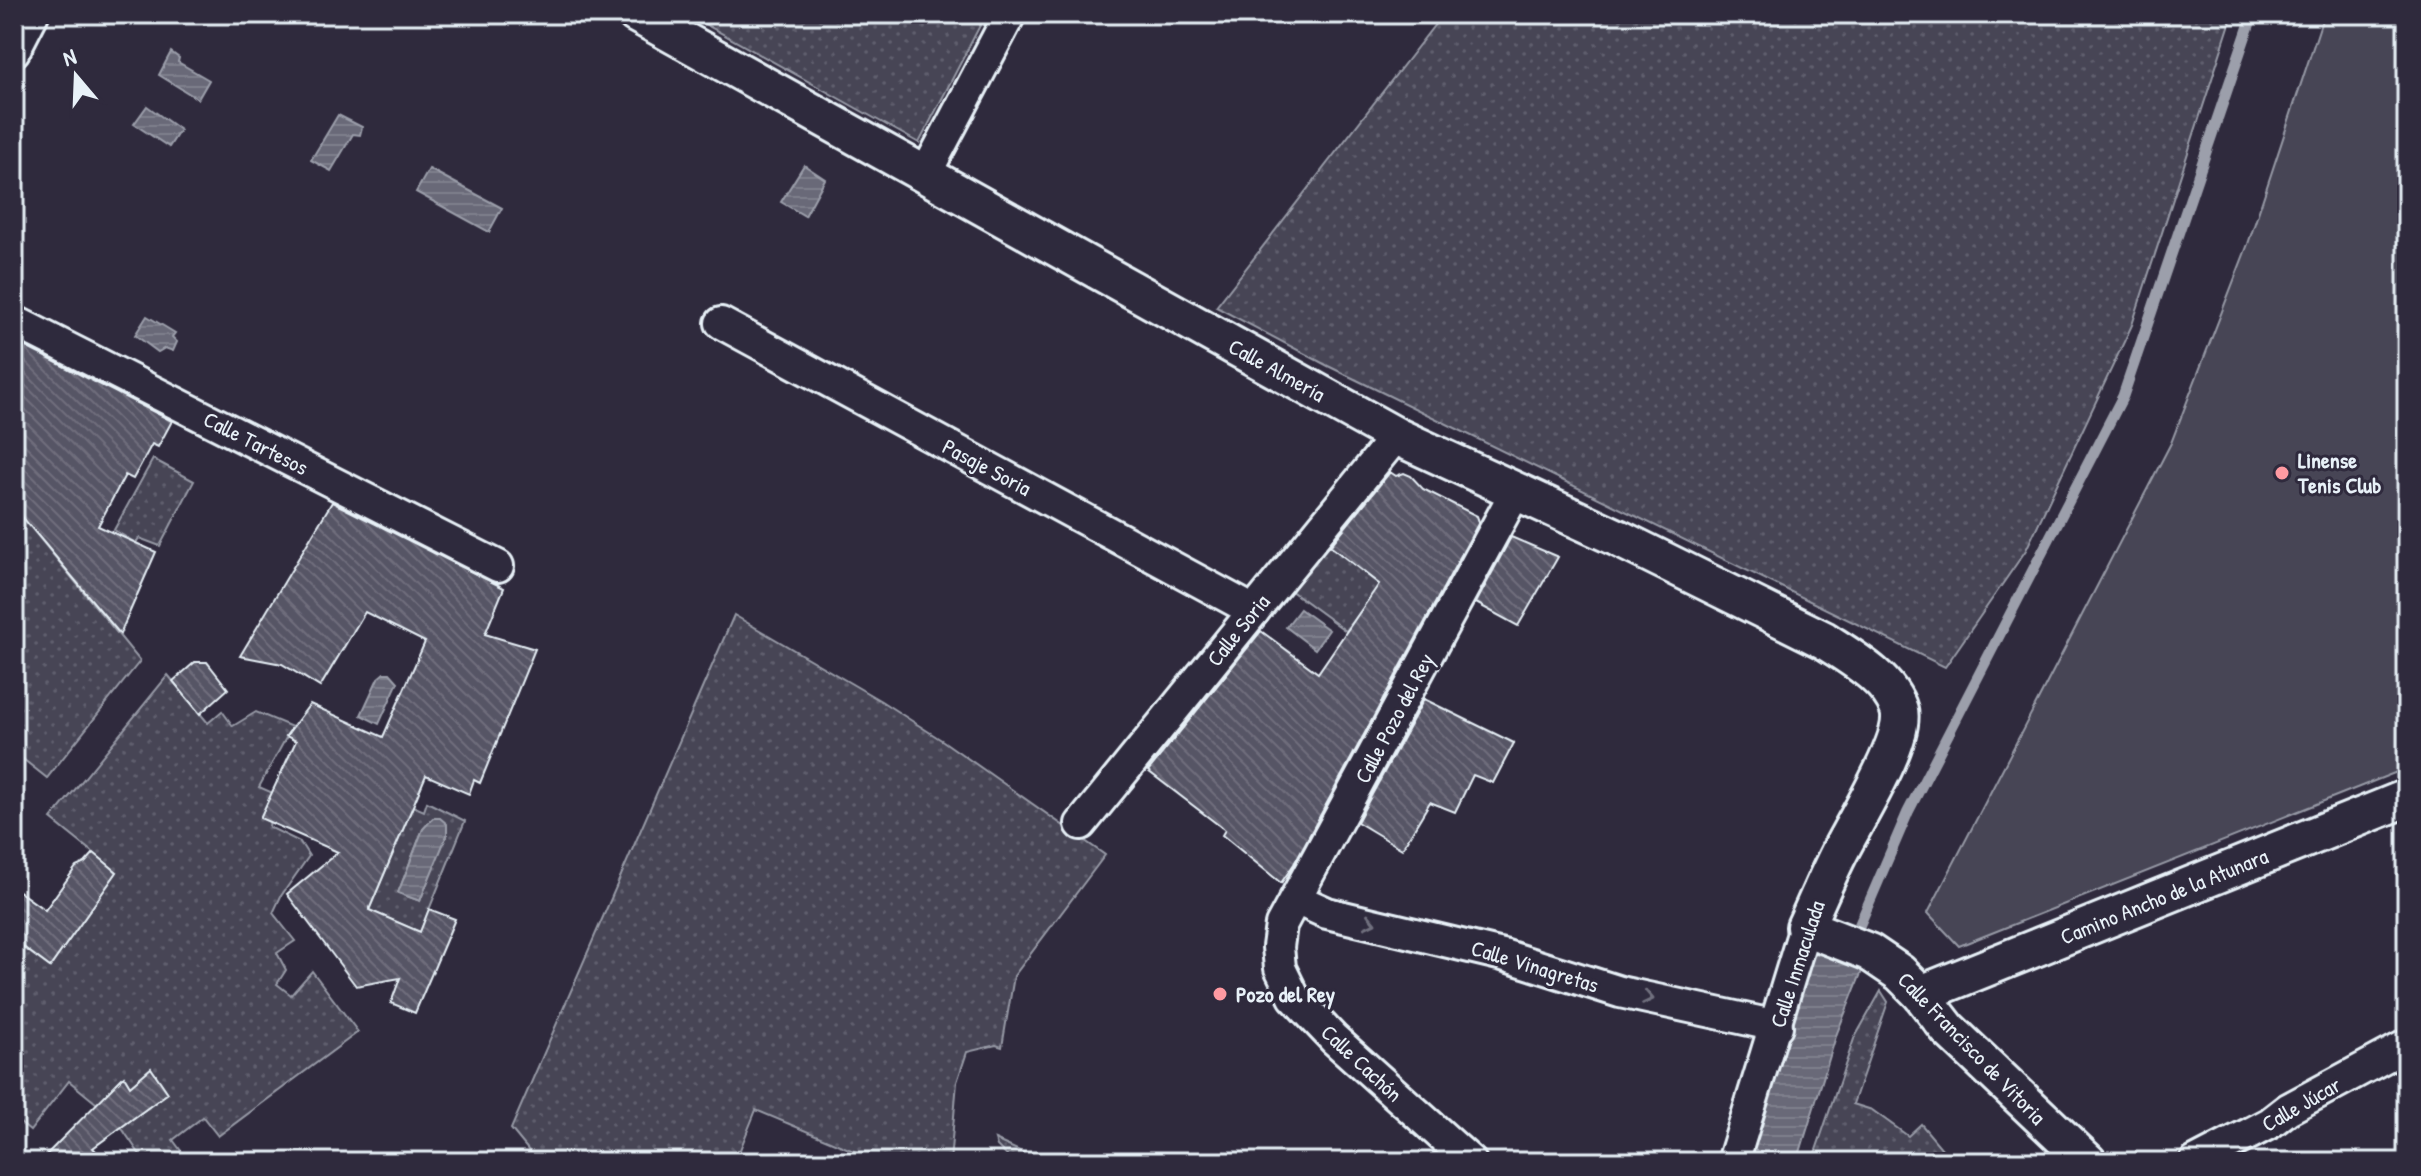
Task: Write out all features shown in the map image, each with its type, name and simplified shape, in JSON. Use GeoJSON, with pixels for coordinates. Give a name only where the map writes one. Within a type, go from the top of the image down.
{"type":"FeatureCollection","features":[{"type":"Feature","properties":{"kind":"street"},"geometry":{"type":"LineString","coordinates":[[14,51],[33,14]]}},
{"type":"Feature","properties":{"kind":"street","name":"Calle Almería"},"geometry":{"type":"LineString","coordinates":[[636,14],[1396,436],[1824,640],[1852,658],[1890,693],[1901,720],[1899,730]]}},
{"type":"Feature","properties":{"kind":"street"},"geometry":{"type":"LineString","coordinates":[[925,175],[1010,14]]}},
{"type":"Feature","properties":{"kind":"street","name":"Calle Tartesos"},"geometry":{"type":"LineString","coordinates":[[14,321],[498,566]]}},
{"type":"Feature","properties":{"kind":"street","name":"Pasaje Soria"},"geometry":{"type":"LineString","coordinates":[[721,323],[1254,611]]}},
{"type":"Feature","properties":{"kind":"street","name":"Calle Soria"},"geometry":{"type":"LineString","coordinates":[[1081,824],[1396,436]]}},
{"type":"Feature","properties":{"kind":"street","name":"Calle Pozo del Rey"},"geometry":{"type":"LineString","coordinates":[[1278,947],[1281,925],[1516,491]]}},
{"type":"Feature","properties":{"kind":"street","name":"Calle Inmaculada"},"geometry":{"type":"LineString","coordinates":[[1733,1162],[1777,1026],[1839,853],[1889,756],[1899,730]]}},
{"type":"Feature","properties":{"kind":"street","name":"Camino Ancho de la Atunara"},"geometry":{"type":"LineString","coordinates":[[1921,994],[2407,798]]}},
{"type":"Feature","properties":{"kind":"street","name":"Calle Vinagretas"},"geometry":{"type":"LineString","coordinates":[[1296,899],[1327,913],[1473,946],[1620,992],[1777,1026]]}},
{"type":"Feature","properties":{"kind":"street","name":"Calle Francisco de Vitoria"},"geometry":{"type":"LineString","coordinates":[[1811,929],[1869,952],[1900,973],[1948,1029],[2088,1162]]}},
{"type":"Feature","properties":{"kind":"street","name":"Calle Cachón"},"geometry":{"type":"LineString","coordinates":[[1278,947],[1280,968],[1294,997],[1334,1039],[1471,1162]]}},
{"type":"Feature","properties":{"kind":"street","name":"Calle Júcar"},"geometry":{"type":"LineString","coordinates":[[2195,1162],[2407,1045]]}},
{"type":"Feature","properties":{"kind":"shaded area"},"geometry":{"type":"Polygon","coordinates":[[[710,14],[986,14],[919,143],[705,24],[710,14]]]}},
{"type":"Feature","properties":{"kind":"shaded area"},"geometry":{"type":"Polygon","coordinates":[[[1443,14],[2233,14],[2132,325],[2026,550],[1945,667],[1328,366],[1216,307],[1443,14]]]}},
{"type":"Feature","properties":{"kind":"shaded area","name":"Linense Tenis Club"},"geometry":{"type":"Polygon","coordinates":[[[2324,14],[2407,14],[2407,768],[1959,946],[1928,913],[2171,443],[2248,244],[2324,14]]]}},
{"type":"Feature","properties":{"kind":"shaded area"},"geometry":{"type":"Polygon","coordinates":[[[153,459],[194,481],[160,546],[139,538],[136,543],[114,530],[153,459]]]}},
{"type":"Feature","properties":{"kind":"shaded area"},"geometry":{"type":"Polygon","coordinates":[[[14,494],[19,513],[140,661],[47,778],[14,752],[14,494]]]}},
{"type":"Feature","properties":{"kind":"shaded area"},"geometry":{"type":"Polygon","coordinates":[[[1327,544],[1380,585],[1346,631],[1290,590],[1327,544]]]}},
{"type":"Feature","properties":{"kind":"shaded area"},"geometry":{"type":"Polygon","coordinates":[[[734,615],[943,741],[1105,855],[1014,976],[1002,1047],[996,1045],[967,1052],[957,1082],[950,1162],[880,1162],[756,1110],[735,1162],[538,1162],[511,1129],[734,615]]]}},
{"type":"Feature","properties":{"kind":"shaded area"},"geometry":{"type":"Polygon","coordinates":[[[168,675],[208,723],[222,711],[233,726],[256,712],[292,727],[259,787],[273,793],[269,827],[300,842],[309,856],[273,913],[295,941],[277,953],[286,970],[277,984],[291,995],[312,971],[358,1032],[218,1136],[203,1117],[173,1140],[187,1159],[182,1162],[145,1162],[121,1127],[168,1093],[151,1068],[130,1086],[124,1076],[97,1104],[69,1081],[30,1131],[14,1118],[14,941],[50,967],[117,872],[51,819],[168,675]]]}},
{"type":"Feature","properties":{"kind":"shaded area"},"geometry":{"type":"Polygon","coordinates":[[[427,802],[465,821],[420,932],[369,910],[413,806],[424,811],[427,802]],[[433,818],[423,829],[398,893],[420,901],[445,835],[439,818],[433,818]]]}},
{"type":"Feature","properties":{"kind":"shaded area"},"geometry":{"type":"Polygon","coordinates":[[[1881,991],[1888,1002],[1853,1104],[1872,1110],[1908,1136],[1921,1124],[1953,1162],[1812,1162],[1854,1039],[1881,991]]]}},
{"type":"Feature","properties":{"kind":"shaded area"},"geometry":{"type":"Polygon","coordinates":[[[995,1140],[1044,1162],[1013,1162],[995,1140]]]}},
{"type":"Feature","properties":{"kind":"water"},"geometry":{"type":"Polygon","coordinates":[[[171,52],[179,58],[178,62],[209,80],[198,99],[159,75],[171,52]]]}},
{"type":"Feature","properties":{"kind":"water"},"geometry":{"type":"Polygon","coordinates":[[[147,106],[180,130],[169,147],[134,124],[147,106]]]}},
{"type":"Feature","properties":{"kind":"water"},"geometry":{"type":"Polygon","coordinates":[[[338,115],[362,127],[360,135],[353,134],[331,171],[311,160],[338,115]]]}},
{"type":"Feature","properties":{"kind":"water"},"geometry":{"type":"Polygon","coordinates":[[[804,165],[825,179],[805,216],[781,202],[804,165]]]}},
{"type":"Feature","properties":{"kind":"water"},"geometry":{"type":"Polygon","coordinates":[[[429,169],[502,208],[489,232],[416,192],[429,169]]]}},
{"type":"Feature","properties":{"kind":"water"},"geometry":{"type":"Polygon","coordinates":[[[147,316],[175,333],[172,337],[177,342],[173,351],[165,348],[158,352],[135,335],[147,316]]]}},
{"type":"Feature","properties":{"kind":"water"},"geometry":{"type":"Polygon","coordinates":[[[1300,609],[1329,630],[1315,649],[1286,627],[1300,609]]]}},
{"type":"Feature","properties":{"kind":"water"},"geometry":{"type":"Polygon","coordinates":[[[390,673],[398,682],[379,724],[361,715],[378,678],[390,673]]]}},
{"type":"Feature","properties":{"kind":"water"},"geometry":{"type":"Polygon","coordinates":[[[433,818],[440,818],[447,824],[447,835],[420,901],[398,893],[423,829],[433,818]]]}},
{"type":"Feature","properties":{"kind":"water"},"geometry":{"type":"Polygon","coordinates":[[[1814,943],[1866,961],[1837,1033],[1797,1162],[1747,1162],[1814,943]]]}},
{"type":"Feature","properties":{"kind":"building"},"geometry":{"type":"Polygon","coordinates":[[[14,341],[172,421],[158,447],[152,444],[133,479],[125,475],[98,526],[156,552],[120,634],[14,507],[14,341]]]}},
{"type":"Feature","properties":{"kind":"building"},"geometry":{"type":"Polygon","coordinates":[[[1390,472],[1396,476],[1404,473],[1411,476],[1423,489],[1477,516],[1479,522],[1281,883],[1222,835],[1225,830],[1148,771],[1261,631],[1318,673],[1379,584],[1330,546],[1390,472]]]}},
{"type":"Feature","properties":{"kind":"building"},"geometry":{"type":"Polygon","coordinates":[[[332,502],[504,588],[485,634],[535,649],[480,783],[474,780],[469,794],[426,775],[369,910],[420,932],[429,909],[455,919],[415,1013],[391,1003],[400,978],[356,986],[287,894],[338,852],[260,818],[296,741],[286,736],[310,704],[383,737],[425,642],[365,612],[320,687],[282,664],[240,656],[332,502]]]}},
{"type":"Feature","properties":{"kind":"building"},"geometry":{"type":"Polygon","coordinates":[[[1511,537],[1558,557],[1518,626],[1476,603],[1511,537]]]}},
{"type":"Feature","properties":{"kind":"building"},"geometry":{"type":"Polygon","coordinates":[[[195,662],[207,662],[228,689],[200,714],[173,681],[195,662]]]}},
{"type":"Feature","properties":{"kind":"building"},"geometry":{"type":"Polygon","coordinates":[[[1424,699],[1514,743],[1493,783],[1473,775],[1455,812],[1430,802],[1402,849],[1357,822],[1424,699]]]}},
{"type":"Feature","properties":{"kind":"building"},"geometry":{"type":"Polygon","coordinates":[[[94,853],[117,872],[50,967],[14,940],[14,888],[45,910],[76,867],[94,853]]]}},
{"type":"Feature","properties":{"kind":"building"},"geometry":{"type":"Polygon","coordinates":[[[151,1068],[168,1093],[93,1148],[106,1162],[39,1162],[124,1076],[130,1086],[151,1068]]]}},
{"type":"Feature","properties":{"kind":"waterway"},"geometry":{"type":"LineString","coordinates":[[1853,940],[1908,812],[2123,396],[2253,14]]}},
{"type":"Feature","properties":{"kind":"place","name":"Linense Tenis Club"},"geometry":{"type":"Point","coordinates":[2282,473]}},
{"type":"Feature","properties":{"kind":"place","name":"Pozo del Rey"},"geometry":{"type":"Point","coordinates":[1220,994]}}]}
